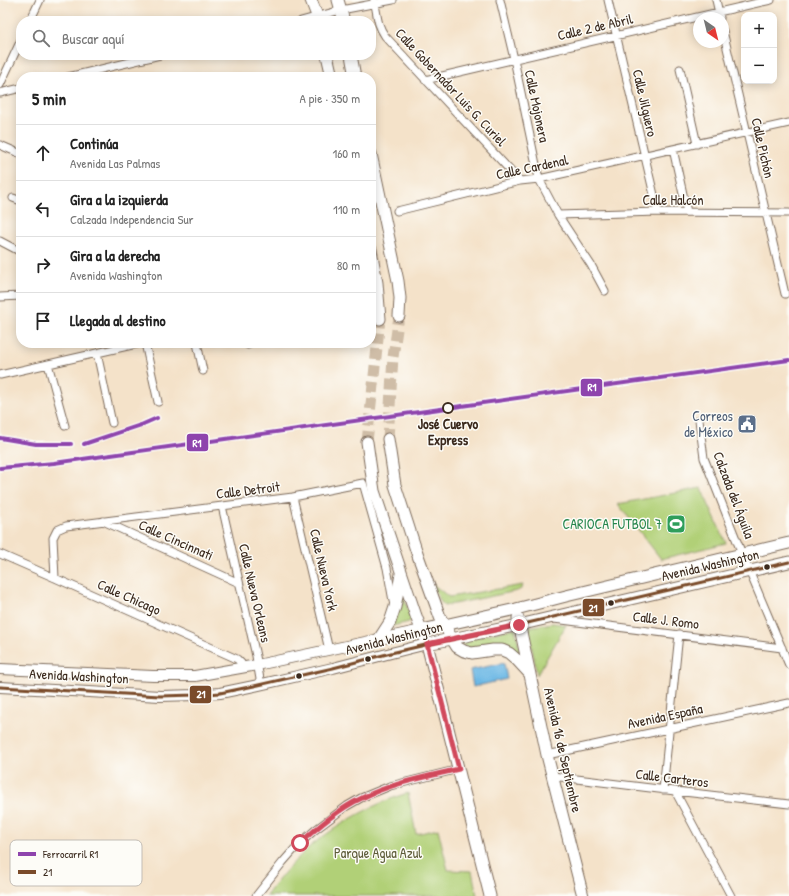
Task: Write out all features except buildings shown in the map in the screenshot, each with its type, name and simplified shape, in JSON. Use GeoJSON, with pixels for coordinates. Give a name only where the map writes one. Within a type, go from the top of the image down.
{"type":"FeatureCollection","features":[{"type":"Feature","properties":{"kind":"main road"},"geometry":{"type":"LineString","coordinates":[[311,0],[317,16]]}},
{"type":"Feature","properties":{"kind":"main road"},"geometry":{"type":"LineString","coordinates":[[328,60],[331,72]]}},
{"type":"Feature","properties":{"kind":"main road"},"geometry":{"type":"LineString","coordinates":[[352,60],[354,72]]}},
{"type":"Feature","properties":{"kind":"main road"},"geometry":{"type":"LineString","coordinates":[[376,178],[398,281],[400,298],[399,316]]}},
{"type":"Feature","properties":{"kind":"main road"},"geometry":{"type":"LineString","coordinates":[[376,278],[380,319]]}},
{"type":"Feature","properties":{"kind":"main road"},"geometry":{"type":"LineString","coordinates":[[388,439],[395,485],[416,550],[440,616],[452,639],[457,647],[472,653],[493,650],[502,650],[509,653],[530,674]]}},
{"type":"Feature","properties":{"kind":"main road"},"geometry":{"type":"LineString","coordinates":[[367,442],[374,491],[417,621],[427,644],[490,896]]}},
{"type":"Feature","properties":{"kind":"main road","name":"Avenida Washington"},"geometry":{"type":"LineString","coordinates":[[0,668],[175,677],[195,676],[243,668],[516,609],[789,543]]}},
{"type":"Feature","properties":{"kind":"main road","name":"Avenida Washington"},"geometry":{"type":"LineString","coordinates":[[0,687],[160,696],[214,693],[261,685],[427,644],[519,625],[789,562]]}},
{"type":"Feature","properties":{"kind":"main road"},"geometry":{"type":"LineString","coordinates":[[379,639],[390,622],[401,574]]}},
{"type":"Feature","properties":{"kind":"main road","name":"Avenida 16 de Septiembre"},"geometry":{"type":"LineString","coordinates":[[516,609],[552,776],[583,896]]}},
{"type":"Feature","properties":{"kind":"street"},"geometry":{"type":"LineString","coordinates":[[32,16],[40,0]]}},
{"type":"Feature","properties":{"kind":"street"},"geometry":{"type":"LineString","coordinates":[[326,16],[341,10],[375,2],[394,0]]}},
{"type":"Feature","properties":{"kind":"street","name":"Calle Mojonera"},"geometry":{"type":"LineString","coordinates":[[500,0],[539,179],[558,215]]}},
{"type":"Feature","properties":{"kind":"street","name":"Calle Jilguero"},"geometry":{"type":"LineString","coordinates":[[608,0],[658,212]]}},
{"type":"Feature","properties":{"kind":"street"},"geometry":{"type":"LineString","coordinates":[[716,0],[718,12]]}},
{"type":"Feature","properties":{"kind":"street","name":"Calle 2 de Abril"},"geometry":{"type":"LineString","coordinates":[[729,12],[771,0]]}},
{"type":"Feature","properties":{"kind":"street","name":"Calle Gobernador Luis G. Curiel"},"geometry":{"type":"LineString","coordinates":[[375,2],[378,22],[385,36],[520,181]]}},
{"type":"Feature","properties":{"kind":"street","name":"Calle 2 de Abril"},"geometry":{"type":"LineString","coordinates":[[425,80],[616,36],[693,20]]}},
{"type":"Feature","properties":{"kind":"street","name":"Calle Pichón"},"geometry":{"type":"LineString","coordinates":[[727,48],[784,294]]}},
{"type":"Feature","properties":{"kind":"street"},"geometry":{"type":"LineString","coordinates":[[0,85],[16,51]]}},
{"type":"Feature","properties":{"kind":"street"},"geometry":{"type":"LineString","coordinates":[[89,72],[139,60]]}},
{"type":"Feature","properties":{"kind":"street"},"geometry":{"type":"LineString","coordinates":[[680,69],[697,144]]}},
{"type":"Feature","properties":{"kind":"street"},"geometry":{"type":"LineString","coordinates":[[0,93],[16,89]]}},
{"type":"Feature","properties":{"kind":"street","name":"Calle Cardenal"},"geometry":{"type":"LineString","coordinates":[[396,211],[520,181],[539,179],[789,123]]}},
{"type":"Feature","properties":{"kind":"street"},"geometry":{"type":"LineString","coordinates":[[0,144],[16,152]]}},
{"type":"Feature","properties":{"kind":"street"},"geometry":{"type":"LineString","coordinates":[[673,149],[687,212]]}},
{"type":"Feature","properties":{"kind":"street","name":"Calle Halcón"},"geometry":{"type":"LineString","coordinates":[[558,215],[658,212],[789,213]]}},
{"type":"Feature","properties":{"kind":"street"},"geometry":{"type":"LineString","coordinates":[[558,215],[587,259],[605,291]]}},
{"type":"Feature","properties":{"kind":"street"},"geometry":{"type":"LineString","coordinates":[[0,241],[16,249]]}},
{"type":"Feature","properties":{"kind":"street"},"geometry":{"type":"LineString","coordinates":[[0,297],[16,296]]}},
{"type":"Feature","properties":{"kind":"street"},"geometry":{"type":"LineString","coordinates":[[0,375],[119,348]]}},
{"type":"Feature","properties":{"kind":"street"},"geometry":{"type":"LineString","coordinates":[[146,348],[158,402]]}},
{"type":"Feature","properties":{"kind":"street"},"geometry":{"type":"LineString","coordinates":[[198,348],[203,371]]}},
{"type":"Feature","properties":{"kind":"street"},"geometry":{"type":"LineString","coordinates":[[97,353],[112,423]]}},
{"type":"Feature","properties":{"kind":"street"},"geometry":{"type":"LineString","coordinates":[[48,364],[65,426]]}},
{"type":"Feature","properties":{"kind":"street","name":"Calzada del Águila"},"geometry":{"type":"LineString","coordinates":[[699,420],[704,458],[742,554],[789,665]]}},
{"type":"Feature","properties":{"kind":"street","name":"Calle Detroit"},"geometry":{"type":"LineString","coordinates":[[55,578],[54,538],[57,530],[66,526],[293,497],[363,483],[387,568],[394,607]]}},
{"type":"Feature","properties":{"kind":"street","name":"Calle Nueva York"},"geometry":{"type":"LineString","coordinates":[[293,497],[329,650]]}},
{"type":"Feature","properties":{"kind":"street","name":"Calle Nueva Orleans"},"geometry":{"type":"LineString","coordinates":[[222,506],[261,685]]}},
{"type":"Feature","properties":{"kind":"street","name":"Calle Cincinnati"},"geometry":{"type":"LineString","coordinates":[[102,521],[239,583]]}},
{"type":"Feature","properties":{"kind":"street","name":"Calle Chicago"},"geometry":{"type":"LineString","coordinates":[[0,554],[236,660],[241,663],[243,668]]}},
{"type":"Feature","properties":{"kind":"street","name":"Calle J. Romo"},"geometry":{"type":"LineString","coordinates":[[546,618],[782,648]]}},
{"type":"Feature","properties":{"kind":"street"},"geometry":{"type":"LineString","coordinates":[[663,790],[679,634]]}},
{"type":"Feature","properties":{"kind":"street","name":"Avenida España"},"geometry":{"type":"LineString","coordinates":[[548,755],[789,703]]}},
{"type":"Feature","properties":{"kind":"street"},"geometry":{"type":"LineString","coordinates":[[256,896],[298,845],[347,806],[361,798],[390,786],[459,769]]}},
{"type":"Feature","properties":{"kind":"street","name":"Calle Carteros"},"geometry":{"type":"LineString","coordinates":[[552,776],[675,792],[789,804]]}},
{"type":"Feature","properties":{"kind":"street"},"geometry":{"type":"LineString","coordinates":[[675,792],[731,896]]}},
{"type":"Feature","properties":{"kind":"green space","name":"CARIOCA FUTBOL 7"},"geometry":{"type":"Polygon","coordinates":[[[701,488],[726,543],[661,559],[618,504],[701,488]]]}},
{"type":"Feature","properties":{"kind":"green space"},"geometry":{"type":"Polygon","coordinates":[[[431,583],[449,597],[523,585],[521,589],[517,591],[444,606],[431,583]]]}},
{"type":"Feature","properties":{"kind":"green space"},"geometry":{"type":"Polygon","coordinates":[[[403,594],[411,619],[409,622],[392,626],[400,596],[403,594]]]}},
{"type":"Feature","properties":{"kind":"green space"},"geometry":{"type":"Polygon","coordinates":[[[553,623],[566,625],[537,675],[528,627],[553,623]]]}},
{"type":"Feature","properties":{"kind":"green space"},"geometry":{"type":"Polygon","coordinates":[[[515,628],[521,655],[513,648],[502,644],[472,649],[464,646],[459,641],[515,628]]]}},
{"type":"Feature","properties":{"kind":"green space","name":"Parque Agua Azul"},"geometry":{"type":"Polygon","coordinates":[[[408,793],[416,834],[438,829],[448,870],[472,871],[477,896],[266,896],[279,879],[307,849],[334,829],[360,813],[388,800],[408,793]]]}},
{"type":"Feature","properties":{"kind":"water"},"geometry":{"type":"Polygon","coordinates":[[[504,663],[507,679],[473,687],[470,670],[504,663]]]}},
{"type":"Feature","properties":{"kind":"tunnel"},"geometry":{"type":"LineString","coordinates":[[388,439],[393,357],[399,316]]}},
{"type":"Feature","properties":{"kind":"tunnel"},"geometry":{"type":"LineString","coordinates":[[367,442],[380,319]]}},
{"type":"Feature","properties":{"kind":"rail line","name":"R1"},"geometry":{"type":"LineString","coordinates":[[0,468],[54,463],[789,360]]}},
{"type":"Feature","properties":{"kind":"rail line","name":"R1"},"geometry":{"type":"LineString","coordinates":[[84,444],[141,425],[157,418]]}},
{"type":"Feature","properties":{"kind":"rail line","name":"R1"},"geometry":{"type":"LineString","coordinates":[[0,438],[36,444],[71,444]]}},
{"type":"Feature","properties":{"kind":"transit line","name":"21"},"geometry":{"type":"LineString","coordinates":[[0,687],[160,696],[220,693],[789,562]]}},
{"type":"Feature","properties":{"kind":"place","name":"José Cuervo Express"},"geometry":{"type":"Point","coordinates":[448,408]}},
{"type":"Feature","properties":{"kind":"place","name":"Correos de México"},"geometry":{"type":"Point","coordinates":[747,424]}},
{"type":"Feature","properties":{"kind":"place","name":"CARIOCA FUTBOL 7"},"geometry":{"type":"Point","coordinates":[676,524]}},
{"type":"Feature","properties":{"kind":"route"},"geometry":{"type":"LineString","coordinates":[[300,843],[347,806],[361,798],[390,786],[459,769],[427,644],[519,625]]}}]}
